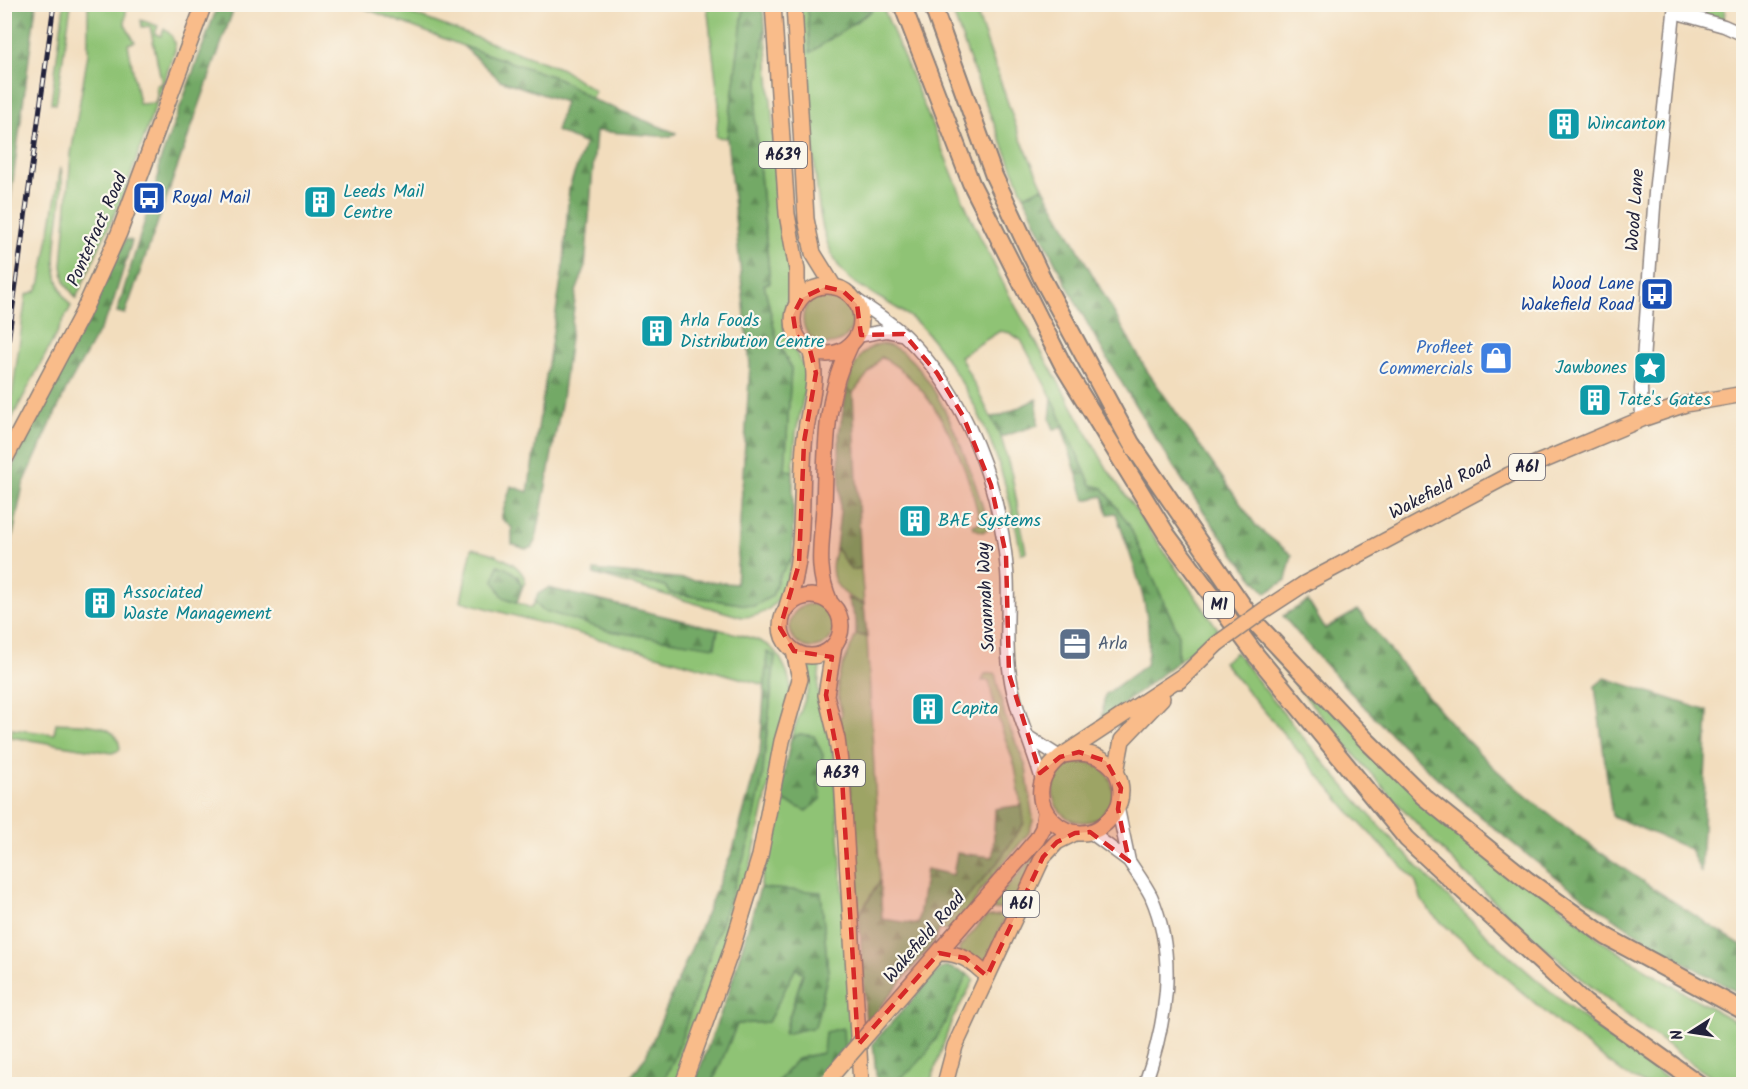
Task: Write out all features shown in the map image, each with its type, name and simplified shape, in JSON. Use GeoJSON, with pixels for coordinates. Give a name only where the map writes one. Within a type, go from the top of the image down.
{"type":"FeatureCollection","features":[{"type":"Feature","properties":{"kind":"highway","name":"M1"},"geometry":{"type":"LineString","coordinates":[[902,4],[970,183],[1063,365],[1167,535],[1256,655],[1407,839],[1585,1003],[1700,1084]]}},
{"type":"Feature","properties":{"kind":"highway","name":"M1"},"geometry":{"type":"LineString","coordinates":[[932,4],[994,176],[1043,280],[1131,443],[1252,619],[1367,741],[1424,797],[1527,880],[1607,936],[1743,1011]]}},
{"type":"Feature","properties":{"kind":"main road","name":"Pontefract Road"},"geometry":{"type":"LineString","coordinates":[[4,461],[82,314],[119,233],[204,4]]}},
{"type":"Feature","properties":{"kind":"main road","name":"A639"},"geometry":{"type":"LineString","coordinates":[[773,4],[787,214],[799,286],[797,305]]}},
{"type":"Feature","properties":{"kind":"main road","name":"A639"},"geometry":{"type":"LineString","coordinates":[[794,4],[806,219],[813,253],[834,287]]}},
{"type":"Feature","properties":{"kind":"main road"},"geometry":{"type":"LineString","coordinates":[[810,350],[816,373],[804,442],[799,564],[780,628],[787,645],[794,651],[815,656],[834,646],[839,638],[841,618],[823,586],[819,563],[825,438],[838,370],[854,341],[861,325],[860,313],[851,296],[834,287],[825,286],[808,292],[797,305],[793,325],[802,343],[810,350],[831,354],[854,341]]}},
{"type":"Feature","properties":{"kind":"main road","name":"Wakefield Road"},"geometry":{"type":"LineString","coordinates":[[1118,809],[1121,788],[1116,772],[1122,741],[1217,644],[1264,610],[1325,571],[1509,475],[1642,418],[1686,404],[1743,394]]}},
{"type":"Feature","properties":{"kind":"main road"},"geometry":{"type":"LineString","coordinates":[[787,606],[803,596],[822,597],[830,602]]}},
{"type":"Feature","properties":{"kind":"main road","name":"A639"},"geometry":{"type":"LineString","coordinates":[[834,646],[826,695],[837,739],[842,778],[861,1084]]}},
{"type":"Feature","properties":{"kind":"main road"},"geometry":{"type":"LineString","coordinates":[[683,1084],[731,951],[760,856],[782,741],[799,686],[799,666],[794,651]]}},
{"type":"Feature","properties":{"kind":"main road","name":"Wakefield Road"},"geometry":{"type":"LineString","coordinates":[[828,1080],[1037,839],[1043,828],[1045,813],[1040,796],[1042,780],[1050,765],[1185,675]]}},
{"type":"Feature","properties":{"kind":"main road"},"geometry":{"type":"LineString","coordinates":[[1062,756],[1078,752],[1093,753],[1106,760],[1116,772]]}},
{"type":"Feature","properties":{"kind":"main road","name":"A61"},"geometry":{"type":"LineString","coordinates":[[945,1084],[955,1046],[1043,857],[1057,842],[1107,824],[1118,809]]}},
{"type":"Feature","properties":{"kind":"main road"},"geometry":{"type":"LineString","coordinates":[[1045,813],[1058,826],[1082,832]]}},
{"type":"Feature","properties":{"kind":"main road"},"geometry":{"type":"LineString","coordinates":[[939,953],[953,952],[965,958],[987,976]]}},
{"type":"Feature","properties":{"kind":"street"},"geometry":{"type":"LineString","coordinates":[[1674,8],[1743,35]]}},
{"type":"Feature","properties":{"kind":"street","name":"Wood Lane"},"geometry":{"type":"LineString","coordinates":[[1642,418],[1641,389],[1655,193],[1674,8]]}},
{"type":"Feature","properties":{"kind":"street","name":"Savannah Way"},"geometry":{"type":"LineString","coordinates":[[851,296],[904,334],[922,353],[963,416],[991,485],[1006,555],[1009,674],[1016,706],[1030,738],[1042,780]]}},
{"type":"Feature","properties":{"kind":"street"},"geometry":{"type":"LineString","coordinates":[[854,341],[886,331],[904,334]]}},
{"type":"Feature","properties":{"kind":"street"},"geometry":{"type":"LineString","coordinates":[[1030,738],[1062,756]]}},
{"type":"Feature","properties":{"kind":"street"},"geometry":{"type":"LineString","coordinates":[[1118,809],[1130,861],[1151,896],[1167,946],[1167,999],[1159,1045],[1145,1084]]}},
{"type":"Feature","properties":{"kind":"street"},"geometry":{"type":"LineString","coordinates":[[1082,832],[1130,861]]}},
{"type":"Feature","properties":{"kind":"highlighted area"},"geometry":{"type":"Polygon","coordinates":[[[825,287],[843,291],[857,304],[861,335],[904,334],[937,373],[963,416],[991,485],[1006,555],[1009,674],[1040,773],[1060,757],[1079,752],[1106,761],[1121,788],[1118,809],[1129,861],[1090,832],[1075,833],[1057,842],[1043,857],[987,976],[965,958],[939,953],[858,1045],[842,778],[826,695],[832,657],[794,651],[780,628],[799,564],[804,442],[816,373],[810,350],[796,335],[793,315],[802,298],[825,287]]]}},
{"type":"Feature","properties":{"kind":"green space"},"geometry":{"type":"Polygon","coordinates":[[[12,5],[36,5],[5,241],[4,56],[12,5]]]}},
{"type":"Feature","properties":{"kind":"green space"},"geometry":{"type":"Polygon","coordinates":[[[64,5],[71,5],[56,104],[51,103],[64,5]]]}},
{"type":"Feature","properties":{"kind":"green space"},"geometry":{"type":"Polygon","coordinates":[[[88,5],[122,5],[126,10],[125,25],[135,42],[128,44],[139,104],[155,103],[156,85],[162,84],[150,26],[142,27],[141,20],[158,26],[155,34],[161,36],[164,29],[167,31],[172,38],[175,50],[126,189],[76,298],[65,283],[62,266],[71,154],[88,54],[88,5]]]}},
{"type":"Feature","properties":{"kind":"green space"},"geometry":{"type":"Polygon","coordinates":[[[218,5],[235,5],[125,314],[117,312],[159,174],[159,164],[218,5]]]}},
{"type":"Feature","properties":{"kind":"green space"},"geometry":{"type":"Polygon","coordinates":[[[356,5],[388,5],[562,69],[595,91],[591,99],[560,79],[463,46],[356,5]]]}},
{"type":"Feature","properties":{"kind":"green space"},"geometry":{"type":"Polygon","coordinates":[[[707,5],[744,5],[727,138],[716,137],[719,105],[707,5]]]}},
{"type":"Feature","properties":{"kind":"green space"},"geometry":{"type":"Polygon","coordinates":[[[744,5],[762,5],[765,24],[755,120],[770,283],[764,284],[777,340],[791,368],[785,470],[793,471],[793,556],[779,576],[772,596],[754,606],[670,593],[665,586],[594,574],[594,570],[736,584],[750,365],[727,138],[744,5]]]}},
{"type":"Feature","properties":{"kind":"green space"},"geometry":{"type":"Polygon","coordinates":[[[801,5],[807,5],[811,52],[872,11],[870,5],[882,5],[970,216],[1007,291],[1108,470],[1218,629],[1178,661],[1178,633],[1129,525],[1103,488],[1091,485],[1052,398],[1021,340],[1010,333],[1000,331],[960,356],[1001,437],[1012,476],[1026,552],[1021,553],[999,463],[976,410],[946,358],[919,325],[902,311],[855,283],[842,271],[833,256],[821,220],[813,147],[809,146],[801,5]]]}},
{"type":"Feature","properties":{"kind":"green space"},"geometry":{"type":"Polygon","coordinates":[[[807,5],[870,5],[872,10],[810,53],[807,5]]]}},
{"type":"Feature","properties":{"kind":"green space"},"geometry":{"type":"Polygon","coordinates":[[[950,5],[974,5],[1019,135],[1043,187],[1024,196],[985,102],[950,5]]]}},
{"type":"Feature","properties":{"kind":"green space"},"geometry":{"type":"Polygon","coordinates":[[[1684,5],[1725,5],[1724,21],[1683,10],[1684,5]]]}},
{"type":"Feature","properties":{"kind":"green space"},"geometry":{"type":"Polygon","coordinates":[[[765,24],[779,206],[793,284],[784,314],[784,330],[808,375],[796,433],[793,471],[785,471],[791,368],[777,340],[764,284],[770,282],[755,120],[765,24]]]}},
{"type":"Feature","properties":{"kind":"green space"},"geometry":{"type":"Polygon","coordinates":[[[463,46],[560,79],[591,99],[676,133],[671,137],[596,131],[585,268],[576,292],[562,399],[536,540],[531,548],[525,549],[512,544],[512,528],[501,518],[511,486],[528,492],[564,261],[569,188],[585,144],[556,131],[565,102],[500,80],[463,46]]]}},
{"type":"Feature","properties":{"kind":"green space"},"geometry":{"type":"Polygon","coordinates":[[[61,167],[61,203],[55,257],[61,291],[71,306],[8,426],[26,295],[36,291],[41,282],[61,167]]]}},
{"type":"Feature","properties":{"kind":"green space"},"geometry":{"type":"Polygon","coordinates":[[[1043,187],[1147,371],[1257,527],[1292,555],[1286,580],[1266,593],[1217,531],[1187,488],[1128,394],[1080,311],[1024,196],[1043,187]]]}},
{"type":"Feature","properties":{"kind":"green space"},"geometry":{"type":"Polygon","coordinates":[[[126,239],[132,241],[111,309],[66,390],[23,485],[5,575],[5,482],[126,239]]]}},
{"type":"Feature","properties":{"kind":"green space"},"geometry":{"type":"Polygon","coordinates":[[[828,294],[842,298],[849,305],[853,319],[849,333],[842,340],[828,344],[814,340],[807,333],[803,319],[807,305],[814,298],[828,294]]]}},
{"type":"Feature","properties":{"kind":"green space"},"geometry":{"type":"Polygon","coordinates":[[[879,344],[898,350],[917,367],[934,391],[950,420],[975,482],[989,529],[982,532],[972,525],[980,523],[975,501],[958,453],[947,429],[918,386],[901,370],[881,357],[853,393],[847,389],[861,356],[879,344]]]}},
{"type":"Feature","properties":{"kind":"green space"},"geometry":{"type":"Polygon","coordinates":[[[847,389],[853,393],[861,568],[851,570],[836,548],[840,512],[839,433],[847,389]]]}},
{"type":"Feature","properties":{"kind":"green space"},"geometry":{"type":"Polygon","coordinates":[[[1052,398],[1091,485],[1103,488],[1129,525],[1178,633],[1178,661],[1101,722],[1105,695],[1146,665],[1148,627],[1141,588],[1116,513],[1108,514],[1103,496],[1085,500],[1062,427],[1054,429],[1050,420],[1052,398]]]}},
{"type":"Feature","properties":{"kind":"green space"},"geometry":{"type":"Polygon","coordinates":[[[1037,399],[1038,425],[1001,437],[991,417],[1000,416],[1037,399]]]}},
{"type":"Feature","properties":{"kind":"green space"},"geometry":{"type":"Polygon","coordinates":[[[472,548],[496,555],[519,569],[525,582],[522,588],[518,576],[498,565],[494,581],[503,597],[531,608],[535,602],[542,610],[715,647],[718,629],[766,644],[781,659],[786,671],[791,687],[745,890],[677,1084],[662,1084],[674,1059],[750,839],[762,780],[775,656],[767,653],[765,685],[461,601],[472,548]]]}},
{"type":"Feature","properties":{"kind":"green space"},"geometry":{"type":"Polygon","coordinates":[[[836,548],[851,570],[861,568],[864,604],[846,595],[836,583],[832,567],[836,548]]]}},
{"type":"Feature","properties":{"kind":"green space"},"geometry":{"type":"Polygon","coordinates":[[[793,556],[779,598],[765,612],[755,616],[742,617],[594,574],[666,586],[670,593],[754,606],[772,596],[779,576],[793,556]]]}},
{"type":"Feature","properties":{"kind":"green space"},"geometry":{"type":"Polygon","coordinates":[[[498,565],[516,575],[522,588],[517,602],[503,597],[494,581],[498,565]]]}},
{"type":"Feature","properties":{"kind":"green space"},"geometry":{"type":"Polygon","coordinates":[[[548,588],[718,629],[714,647],[609,631],[542,610],[535,602],[538,594],[548,588]]]}},
{"type":"Feature","properties":{"kind":"green space"},"geometry":{"type":"Polygon","coordinates":[[[847,598],[864,604],[867,637],[856,634],[856,621],[847,598]]]}},
{"type":"Feature","properties":{"kind":"green space"},"geometry":{"type":"Polygon","coordinates":[[[1308,601],[1325,629],[1358,610],[1454,727],[1496,770],[1545,811],[1600,852],[1743,946],[1743,995],[1678,959],[1615,919],[1554,875],[1438,779],[1384,727],[1283,616],[1308,601]]]}},
{"type":"Feature","properties":{"kind":"green space"},"geometry":{"type":"Polygon","coordinates":[[[812,604],[827,611],[834,626],[827,641],[812,648],[797,641],[790,626],[797,611],[812,604]]]}},
{"type":"Feature","properties":{"kind":"green space"},"geometry":{"type":"Polygon","coordinates":[[[856,634],[867,637],[880,881],[859,915],[848,767],[839,717],[842,715],[838,690],[840,673],[856,634]]]}},
{"type":"Feature","properties":{"kind":"green space"},"geometry":{"type":"Polygon","coordinates":[[[1275,651],[1321,701],[1603,942],[1659,978],[1743,1026],[1743,1084],[1725,1084],[1711,1077],[1603,996],[1500,907],[1451,859],[1358,759],[1271,654],[1275,651]]]}},
{"type":"Feature","properties":{"kind":"green space"},"geometry":{"type":"Polygon","coordinates":[[[767,652],[775,656],[762,780],[750,839],[674,1059],[662,1084],[626,1084],[646,1056],[733,850],[760,753],[767,652]]]}},
{"type":"Feature","properties":{"kind":"green space"},"geometry":{"type":"Polygon","coordinates":[[[1236,652],[1332,772],[1438,887],[1494,942],[1613,1041],[1676,1084],[1644,1084],[1626,1075],[1566,1030],[1434,916],[1422,901],[1415,880],[1353,816],[1223,662],[1236,652]]]}},
{"type":"Feature","properties":{"kind":"green space"},"geometry":{"type":"Polygon","coordinates":[[[820,665],[818,690],[833,753],[854,1037],[844,1048],[842,1028],[823,1053],[798,1058],[776,1084],[712,1084],[737,1024],[768,1022],[796,968],[803,973],[784,1033],[815,1026],[828,973],[821,893],[760,888],[779,799],[807,811],[821,799],[818,785],[823,755],[814,737],[800,734],[791,738],[809,688],[810,666],[820,665]]]}},
{"type":"Feature","properties":{"kind":"green space"},"geometry":{"type":"Polygon","coordinates":[[[995,673],[1005,716],[1026,767],[1033,821],[1029,833],[981,890],[976,900],[950,932],[940,929],[998,862],[1024,823],[1015,766],[995,710],[989,681],[982,681],[985,674],[995,673]]]}},
{"type":"Feature","properties":{"kind":"green space"},"geometry":{"type":"Polygon","coordinates":[[[1605,678],[1708,711],[1701,873],[1690,849],[1612,816],[1595,686],[1605,678]]]}},
{"type":"Feature","properties":{"kind":"green space"},"geometry":{"type":"Polygon","coordinates":[[[56,723],[85,724],[105,728],[118,740],[120,750],[112,753],[11,737],[12,729],[54,734],[56,723]]]}},
{"type":"Feature","properties":{"kind":"green space"},"geometry":{"type":"Polygon","coordinates":[[[800,734],[814,736],[823,755],[818,785],[821,799],[807,811],[779,799],[791,738],[800,734]]]}},
{"type":"Feature","properties":{"kind":"green space"},"geometry":{"type":"Polygon","coordinates":[[[1083,762],[1100,767],[1108,775],[1113,792],[1108,809],[1100,817],[1083,822],[1066,817],[1058,809],[1053,792],[1058,775],[1066,767],[1083,762]]]}},
{"type":"Feature","properties":{"kind":"green space"},"geometry":{"type":"Polygon","coordinates":[[[1022,805],[1024,823],[998,862],[940,929],[934,942],[866,1024],[859,915],[880,881],[882,919],[918,924],[926,869],[953,875],[957,853],[993,857],[995,809],[1022,805]]]}},
{"type":"Feature","properties":{"kind":"green space"},"geometry":{"type":"Polygon","coordinates":[[[1035,855],[1038,857],[1010,908],[987,910],[1035,855]]]}},
{"type":"Feature","properties":{"kind":"green space"},"geometry":{"type":"Polygon","coordinates":[[[760,888],[821,892],[828,973],[815,1027],[784,1034],[803,973],[796,968],[768,1022],[737,1024],[712,1084],[694,1084],[729,991],[760,888]]]}},
{"type":"Feature","properties":{"kind":"green space"},"geometry":{"type":"Polygon","coordinates":[[[1007,914],[984,965],[959,952],[959,948],[986,917],[1007,914]]]}},
{"type":"Feature","properties":{"kind":"green space"},"geometry":{"type":"Polygon","coordinates":[[[946,966],[967,974],[934,1043],[908,1072],[893,1081],[877,1084],[873,1043],[940,969],[946,966]]]}},
{"type":"Feature","properties":{"kind":"green space"},"geometry":{"type":"Polygon","coordinates":[[[967,974],[974,980],[951,1022],[930,1084],[884,1084],[898,1078],[911,1068],[923,1054],[935,1038],[967,974]]]}},
{"type":"Feature","properties":{"kind":"green space"},"geometry":{"type":"Polygon","coordinates":[[[843,1028],[844,1048],[811,1084],[776,1084],[798,1058],[823,1053],[825,1032],[843,1028]]]}},
{"type":"Feature","properties":{"kind":"railway"},"geometry":{"type":"LineString","coordinates":[[4,372],[54,4]]}},
{"type":"Feature","properties":{"kind":"place","name":"Wincanton"},"geometry":{"type":"Point","coordinates":[1564,124]}},
{"type":"Feature","properties":{"kind":"place","name":"Royal Mail"},"geometry":{"type":"Point","coordinates":[149,198]}},
{"type":"Feature","properties":{"kind":"place","name":"Leeds Mail Centre"},"geometry":{"type":"Point","coordinates":[320,202]}},
{"type":"Feature","properties":{"kind":"place","name":"Wood Lane Wakefield Road"},"geometry":{"type":"Point","coordinates":[1657,294]}},
{"type":"Feature","properties":{"kind":"place","name":"Arla Foods Distribution Centre"},"geometry":{"type":"Point","coordinates":[657,331]}},
{"type":"Feature","properties":{"kind":"place","name":"Profleet Commercials"},"geometry":{"type":"Point","coordinates":[1496,358]}},
{"type":"Feature","properties":{"kind":"place","name":"Jawbones"},"geometry":{"type":"Point","coordinates":[1650,368]}},
{"type":"Feature","properties":{"kind":"place","name":"Tate's Gates"},"geometry":{"type":"Point","coordinates":[1595,400]}},
{"type":"Feature","properties":{"kind":"place","name":"BAE Systems"},"geometry":{"type":"Point","coordinates":[915,521]}},
{"type":"Feature","properties":{"kind":"place","name":"Associated Waste Management"},"geometry":{"type":"Point","coordinates":[100,603]}},
{"type":"Feature","properties":{"kind":"place","name":"Arla"},"geometry":{"type":"Point","coordinates":[1075,644]}},
{"type":"Feature","properties":{"kind":"place","name":"Capita"},"geometry":{"type":"Point","coordinates":[928,709]}}]}
